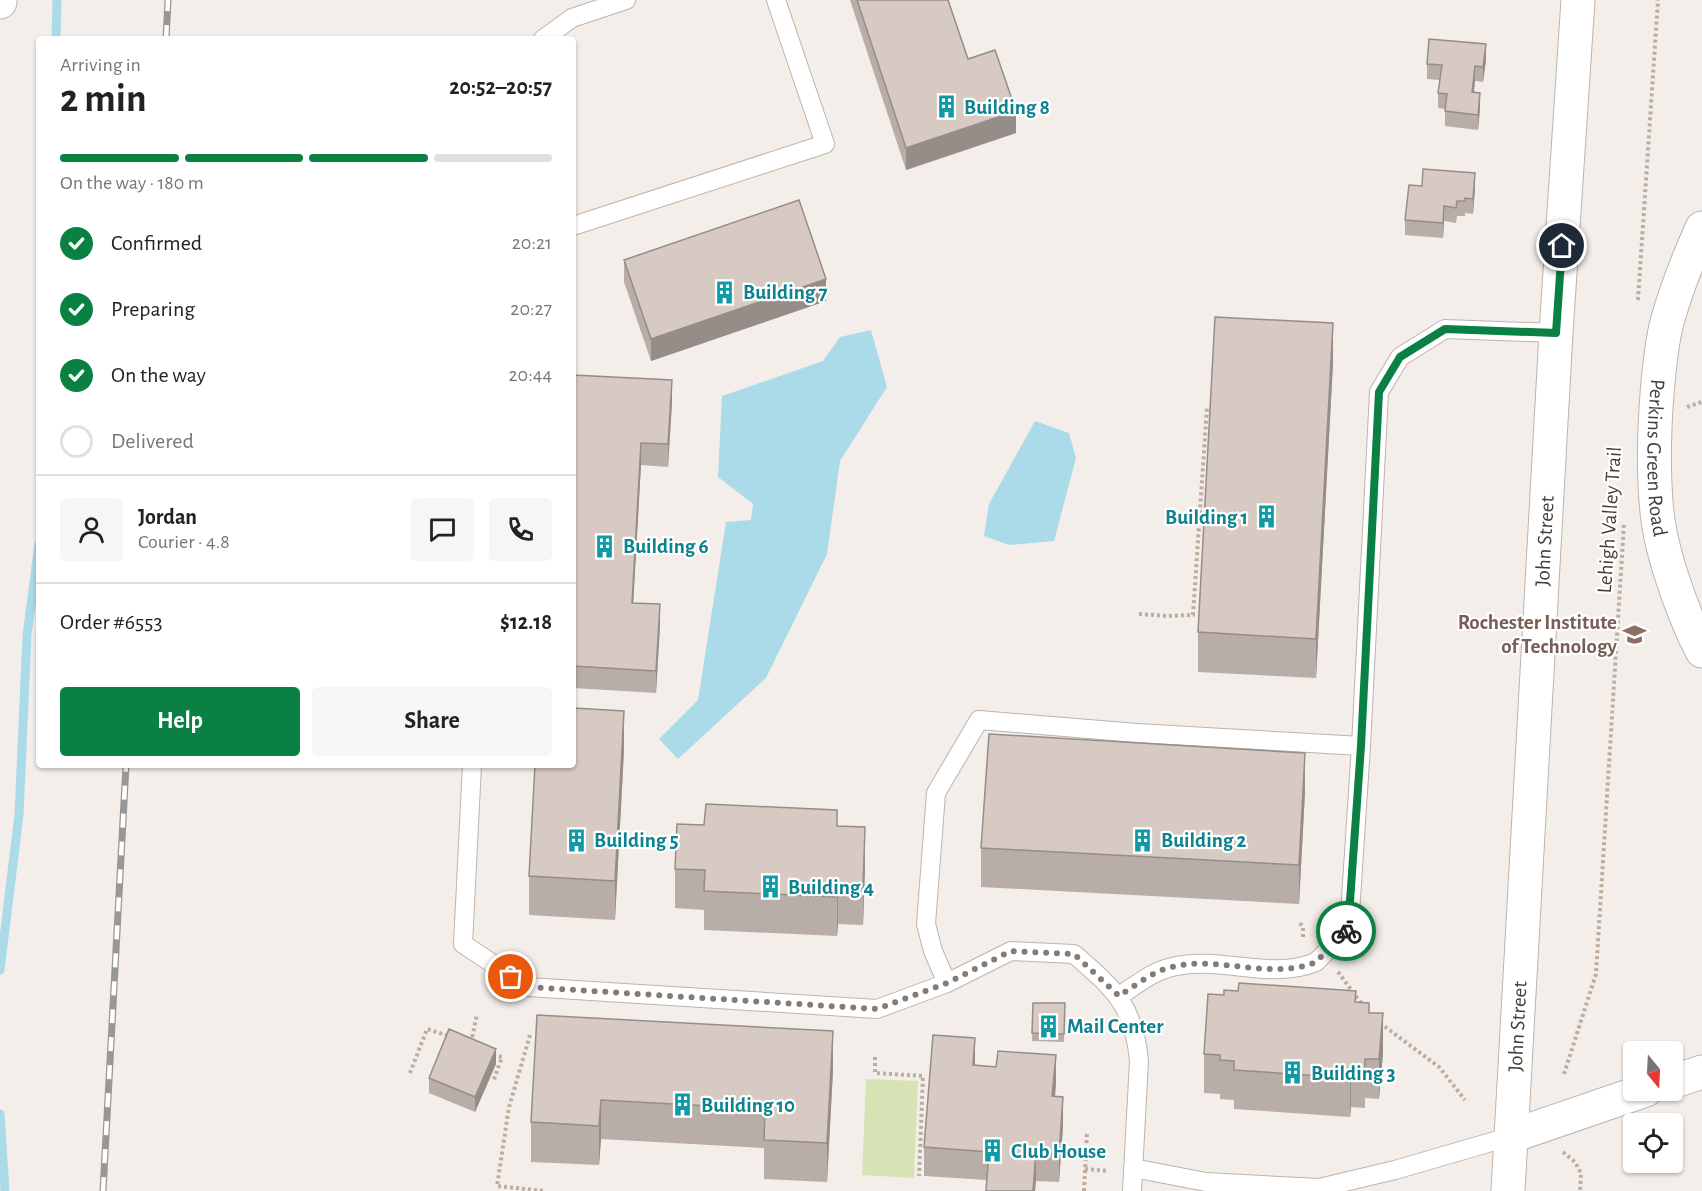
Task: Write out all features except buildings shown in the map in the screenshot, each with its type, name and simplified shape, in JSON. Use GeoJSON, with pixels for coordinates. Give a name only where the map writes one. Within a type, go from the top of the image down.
{"type":"FeatureCollection","features":[{"type":"Feature","properties":{"kind":"street","name":"John Street"},"geometry":{"type":"LineString","coordinates":[[1508,1191],[1556,333],[1578,0]]}},
{"type":"Feature","properties":{"kind":"street","name":"Perkins Green Road"},"geometry":{"type":"LineString","coordinates":[[1702,228],[1685,266],[1666,324],[1657,398],[1654,465],[1657,514],[1667,558],[1702,651]]}},
{"type":"Feature","properties":{"kind":"street"},"geometry":{"type":"LineString","coordinates":[[1683,1078],[1702,1072]]}},
{"type":"Feature","properties":{"kind":"street"},"geometry":{"type":"LineString","coordinates":[[1512,1136],[1623,1098]]}},
{"type":"Feature","properties":{"kind":"lane"},"geometry":{"type":"LineString","coordinates":[[547,36],[573,18],[626,0]]}},
{"type":"Feature","properties":{"kind":"lane"},"geometry":{"type":"LineString","coordinates":[[576,225],[825,144],[776,0]]}},
{"type":"Feature","properties":{"kind":"lane"},"geometry":{"type":"LineString","coordinates":[[1119,996],[1170,967],[1188,964],[1283,969],[1309,965],[1316,962],[1348,929],[1361,746],[1379,392],[1400,357],[1445,329],[1556,333]]}},
{"type":"Feature","properties":{"kind":"lane"},"geometry":{"type":"LineString","coordinates":[[947,983],[933,951],[926,924],[936,793],[979,720],[1361,746]]}},
{"type":"Feature","properties":{"kind":"lane"},"geometry":{"type":"LineString","coordinates":[[472,768],[463,944],[528,987],[877,1009],[947,983],[1011,951],[1074,954],[1119,996],[1129,1014],[1137,1040],[1139,1061],[1132,1191]]}},
{"type":"Feature","properties":{"kind":"lane"},"geometry":{"type":"LineString","coordinates":[[1133,1168],[1206,1182],[1318,1188],[1395,1170],[1512,1136]]}},
{"type":"Feature","properties":{"kind":"path"},"geometry":{"type":"LineString","coordinates":[[1637,311],[1658,0]]}},
{"type":"Feature","properties":{"kind":"path"},"geometry":{"type":"LineString","coordinates":[[1139,614],[1193,615],[1207,407]]}},
{"type":"Feature","properties":{"kind":"path","name":"Lehigh Valley Trail"},"geometry":{"type":"LineString","coordinates":[[1564,1074],[1596,974],[1625,513]]}},
{"type":"Feature","properties":{"kind":"path"},"geometry":{"type":"LineString","coordinates":[[1300,922],[1303,927],[1303,945]]}},
{"type":"Feature","properties":{"kind":"path"},"geometry":{"type":"LineString","coordinates":[[1338,972],[1368,1012]]}},
{"type":"Feature","properties":{"kind":"path"},"geometry":{"type":"LineString","coordinates":[[469,1048],[477,1014]]}},
{"type":"Feature","properties":{"kind":"path"},"geometry":{"type":"LineString","coordinates":[[1375,1019],[1439,1066],[1465,1100]]}},
{"type":"Feature","properties":{"kind":"path"},"geometry":{"type":"LineString","coordinates":[[410,1073],[427,1029],[453,1038]]}},
{"type":"Feature","properties":{"kind":"path"},"geometry":{"type":"LineString","coordinates":[[530,1035],[509,1107],[497,1186],[544,1191]]}},
{"type":"Feature","properties":{"kind":"path"},"geometry":{"type":"LineString","coordinates":[[491,1054],[502,1058],[493,1082]]}},
{"type":"Feature","properties":{"kind":"path"},"geometry":{"type":"LineString","coordinates":[[875,1057],[875,1073],[923,1076],[919,1176]]}},
{"type":"Feature","properties":{"kind":"path"},"geometry":{"type":"LineString","coordinates":[[1084,1191],[1087,1134]]}},
{"type":"Feature","properties":{"kind":"path"},"geometry":{"type":"LineString","coordinates":[[1561,1145],[1563,1154],[1575,1162],[1581,1173],[1580,1191]]}},
{"type":"Feature","properties":{"kind":"path"},"geometry":{"type":"LineString","coordinates":[[1085,1169],[1110,1171]]}},
{"type":"Feature","properties":{"kind":"green space"},"geometry":{"type":"Polygon","coordinates":[[[866,1079],[918,1081],[914,1178],[862,1175],[866,1079]]]}},
{"type":"Feature","properties":{"kind":"water"},"geometry":{"type":"Polygon","coordinates":[[[871,330],[887,387],[840,461],[827,554],[766,678],[678,759],[659,739],[698,700],[726,522],[751,520],[753,504],[718,477],[722,396],[823,361],[840,337],[871,330]]]}},
{"type":"Feature","properties":{"kind":"water"},"geometry":{"type":"Polygon","coordinates":[[[1035,421],[1069,433],[1076,458],[1054,541],[1009,545],[984,536],[989,504],[1035,421]]]}},
{"type":"Feature","properties":{"kind":"waterway"},"geometry":{"type":"LineString","coordinates":[[56,36],[57,0]]}},
{"type":"Feature","properties":{"kind":"waterway"},"geometry":{"type":"LineString","coordinates":[[0,970],[19,815],[27,635],[36,567]]}},
{"type":"Feature","properties":{"kind":"waterway"},"geometry":{"type":"LineString","coordinates":[[0,1114],[5,1191]]}},
{"type":"Feature","properties":{"kind":"railway"},"geometry":{"type":"LineString","coordinates":[[166,36],[168,0]]}},
{"type":"Feature","properties":{"kind":"railway"},"geometry":{"type":"LineString","coordinates":[[103,1191],[126,768]]}},
{"type":"Feature","properties":{"kind":"way so far"},"geometry":{"type":"LineString","coordinates":[[511,977],[528,987],[877,1009],[947,983],[1011,951],[1074,954],[1119,996],[1170,967],[1188,964],[1283,969],[1309,965],[1316,962],[1346,931]]}},
{"type":"Feature","properties":{"kind":"place","name":"Building 8"},"geometry":{"type":"Point","coordinates":[946,107]}},
{"type":"Feature","properties":{"kind":"place","name":"Building 7"},"geometry":{"type":"Point","coordinates":[725,292]}},
{"type":"Feature","properties":{"kind":"place","name":"Building 1"},"geometry":{"type":"Point","coordinates":[1266,517]}},
{"type":"Feature","properties":{"kind":"place","name":"Building 6"},"geometry":{"type":"Point","coordinates":[605,546]}},
{"type":"Feature","properties":{"kind":"place","name":"Rochester Institute of Technology"},"geometry":{"type":"Point","coordinates":[1635,634]}},
{"type":"Feature","properties":{"kind":"place","name":"Building 5"},"geometry":{"type":"Point","coordinates":[576,840]}},
{"type":"Feature","properties":{"kind":"place","name":"Building 2"},"geometry":{"type":"Point","coordinates":[1143,840]}},
{"type":"Feature","properties":{"kind":"place","name":"Building 4"},"geometry":{"type":"Point","coordinates":[770,887]}},
{"type":"Feature","properties":{"kind":"place","name":"Mail Center"},"geometry":{"type":"Point","coordinates":[1049,1026]}},
{"type":"Feature","properties":{"kind":"place","name":"Building 3"},"geometry":{"type":"Point","coordinates":[1293,1073]}},
{"type":"Feature","properties":{"kind":"place","name":"Building 10"},"geometry":{"type":"Point","coordinates":[683,1105]}},
{"type":"Feature","properties":{"kind":"place","name":"Club House"},"geometry":{"type":"Point","coordinates":[993,1151]}},
{"type":"Feature","properties":{"kind":"route"},"geometry":{"type":"LineString","coordinates":[[1346,931],[1348,929],[1361,746],[1379,392],[1400,357],[1445,329],[1556,333],[1562,246]]}}]}
